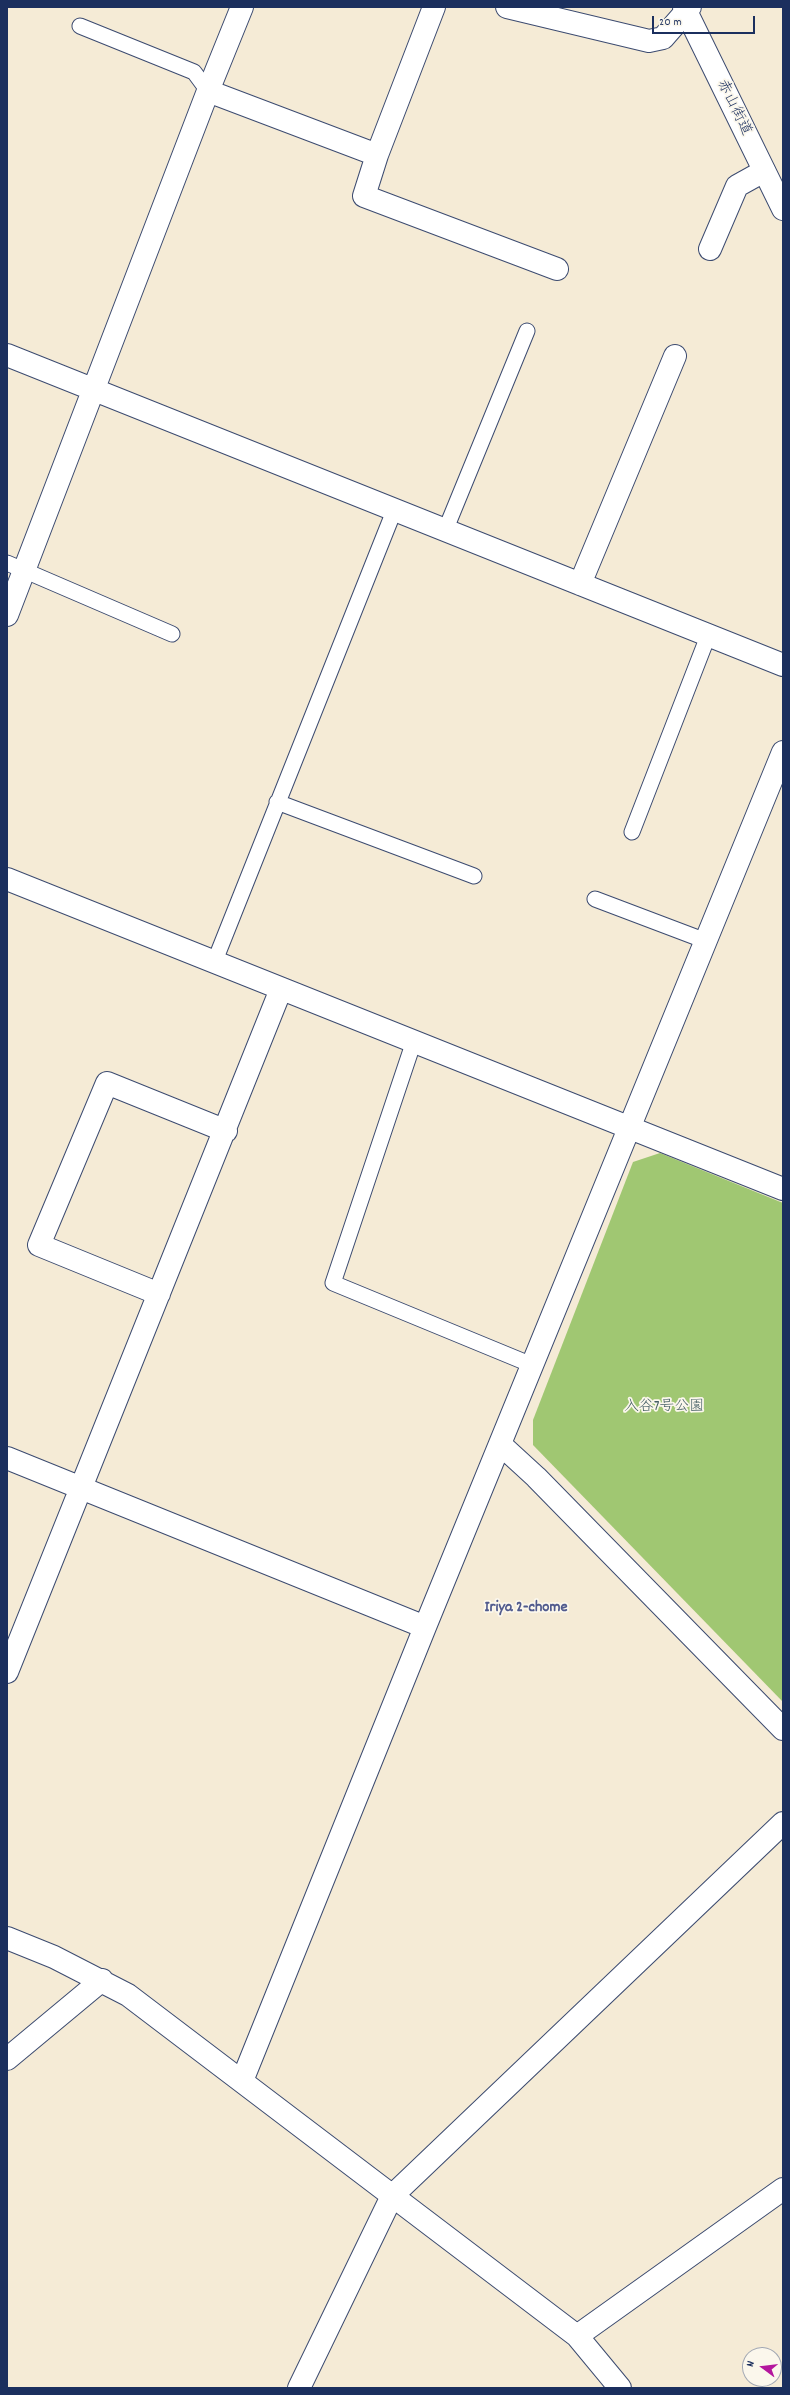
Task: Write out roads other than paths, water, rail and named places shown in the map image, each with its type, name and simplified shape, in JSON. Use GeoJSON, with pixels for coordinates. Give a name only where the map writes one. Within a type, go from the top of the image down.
{"type":"FeatureCollection","features":[{"type":"Feature","properties":{"kind":"street"},"geometry":{"type":"LineString","coordinates":[[7,615],[16,567],[93,390],[208,91],[242,7]]}},
{"type":"Feature","properties":{"kind":"street"},"geometry":{"type":"LineString","coordinates":[[434,7],[377,155],[364,196],[557,269]]}},
{"type":"Feature","properties":{"kind":"street"},"geometry":{"type":"LineString","coordinates":[[507,7],[649,42],[663,38],[687,9]]}},
{"type":"Feature","properties":{"kind":"street","name":"赤山街道"},"geometry":{"type":"LineString","coordinates":[[687,9],[783,209]]}},
{"type":"Feature","properties":{"kind":"street"},"geometry":{"type":"LineString","coordinates":[[208,91],[377,155]]}},
{"type":"Feature","properties":{"kind":"street"},"geometry":{"type":"LineString","coordinates":[[710,249],[737,186],[764,171]]}},
{"type":"Feature","properties":{"kind":"street"},"geometry":{"type":"LineString","coordinates":[[7,355],[394,511],[783,665]]}},
{"type":"Feature","properties":{"kind":"street"},"geometry":{"type":"LineString","coordinates":[[580,584],[675,356]]}},
{"type":"Feature","properties":{"kind":"street"},"geometry":{"type":"LineString","coordinates":[[242,2081],[425,1627],[783,752]]}},
{"type":"Feature","properties":{"kind":"street"},"geometry":{"type":"LineString","coordinates":[[7,879],[214,963],[414,1040],[783,1189]]}},
{"type":"Feature","properties":{"kind":"street"},"geometry":{"type":"LineString","coordinates":[[7,1672],[226,1131],[281,989]]}},
{"type":"Feature","properties":{"kind":"street"},"geometry":{"type":"LineString","coordinates":[[159,1294],[39,1245],[107,1083],[226,1131]]}},
{"type":"Feature","properties":{"kind":"street"},"geometry":{"type":"LineString","coordinates":[[500,1444],[536,1477],[783,1729]]}},
{"type":"Feature","properties":{"kind":"street"},"geometry":{"type":"LineString","coordinates":[[7,1458],[425,1627]]}},
{"type":"Feature","properties":{"kind":"street"},"geometry":{"type":"LineString","coordinates":[[299,2388],[392,2196],[783,1823]]}},
{"type":"Feature","properties":{"kind":"street"},"geometry":{"type":"LineString","coordinates":[[7,1938],[54,1957],[128,1994],[577,2336],[620,2388]]}},
{"type":"Feature","properties":{"kind":"street"},"geometry":{"type":"LineString","coordinates":[[7,2059],[102,1980]]}},
{"type":"Feature","properties":{"kind":"street"},"geometry":{"type":"LineString","coordinates":[[577,2336],[783,2189]]}},
{"type":"Feature","properties":{"kind":"lane"},"geometry":{"type":"LineString","coordinates":[[80,26],[194,72],[208,91]]}},
{"type":"Feature","properties":{"kind":"lane"},"geometry":{"type":"LineString","coordinates":[[445,531],[527,331]]}},
{"type":"Feature","properties":{"kind":"lane"},"geometry":{"type":"LineString","coordinates":[[214,963],[394,511]]}},
{"type":"Feature","properties":{"kind":"lane"},"geometry":{"type":"LineString","coordinates":[[16,567],[172,634]]}},
{"type":"Feature","properties":{"kind":"lane"},"geometry":{"type":"LineString","coordinates":[[632,832],[708,636]]}},
{"type":"Feature","properties":{"kind":"lane"},"geometry":{"type":"LineString","coordinates":[[277,802],[474,876]]}},
{"type":"Feature","properties":{"kind":"lane"},"geometry":{"type":"LineString","coordinates":[[594,899],[706,941]]}},
{"type":"Feature","properties":{"kind":"lane"},"geometry":{"type":"LineString","coordinates":[[414,1040],[333,1283],[532,1365]]}},
{"type":"Feature","properties":{"kind":"district","name":"Iriya 2-chome"},"geometry":{"type":"Point","coordinates":[526,1609]}},
{"type":"Feature","properties":{"kind":"park label","name":"入谷7号公園"},"geometry":{"type":"Point","coordinates":[664,1408]}}]}
